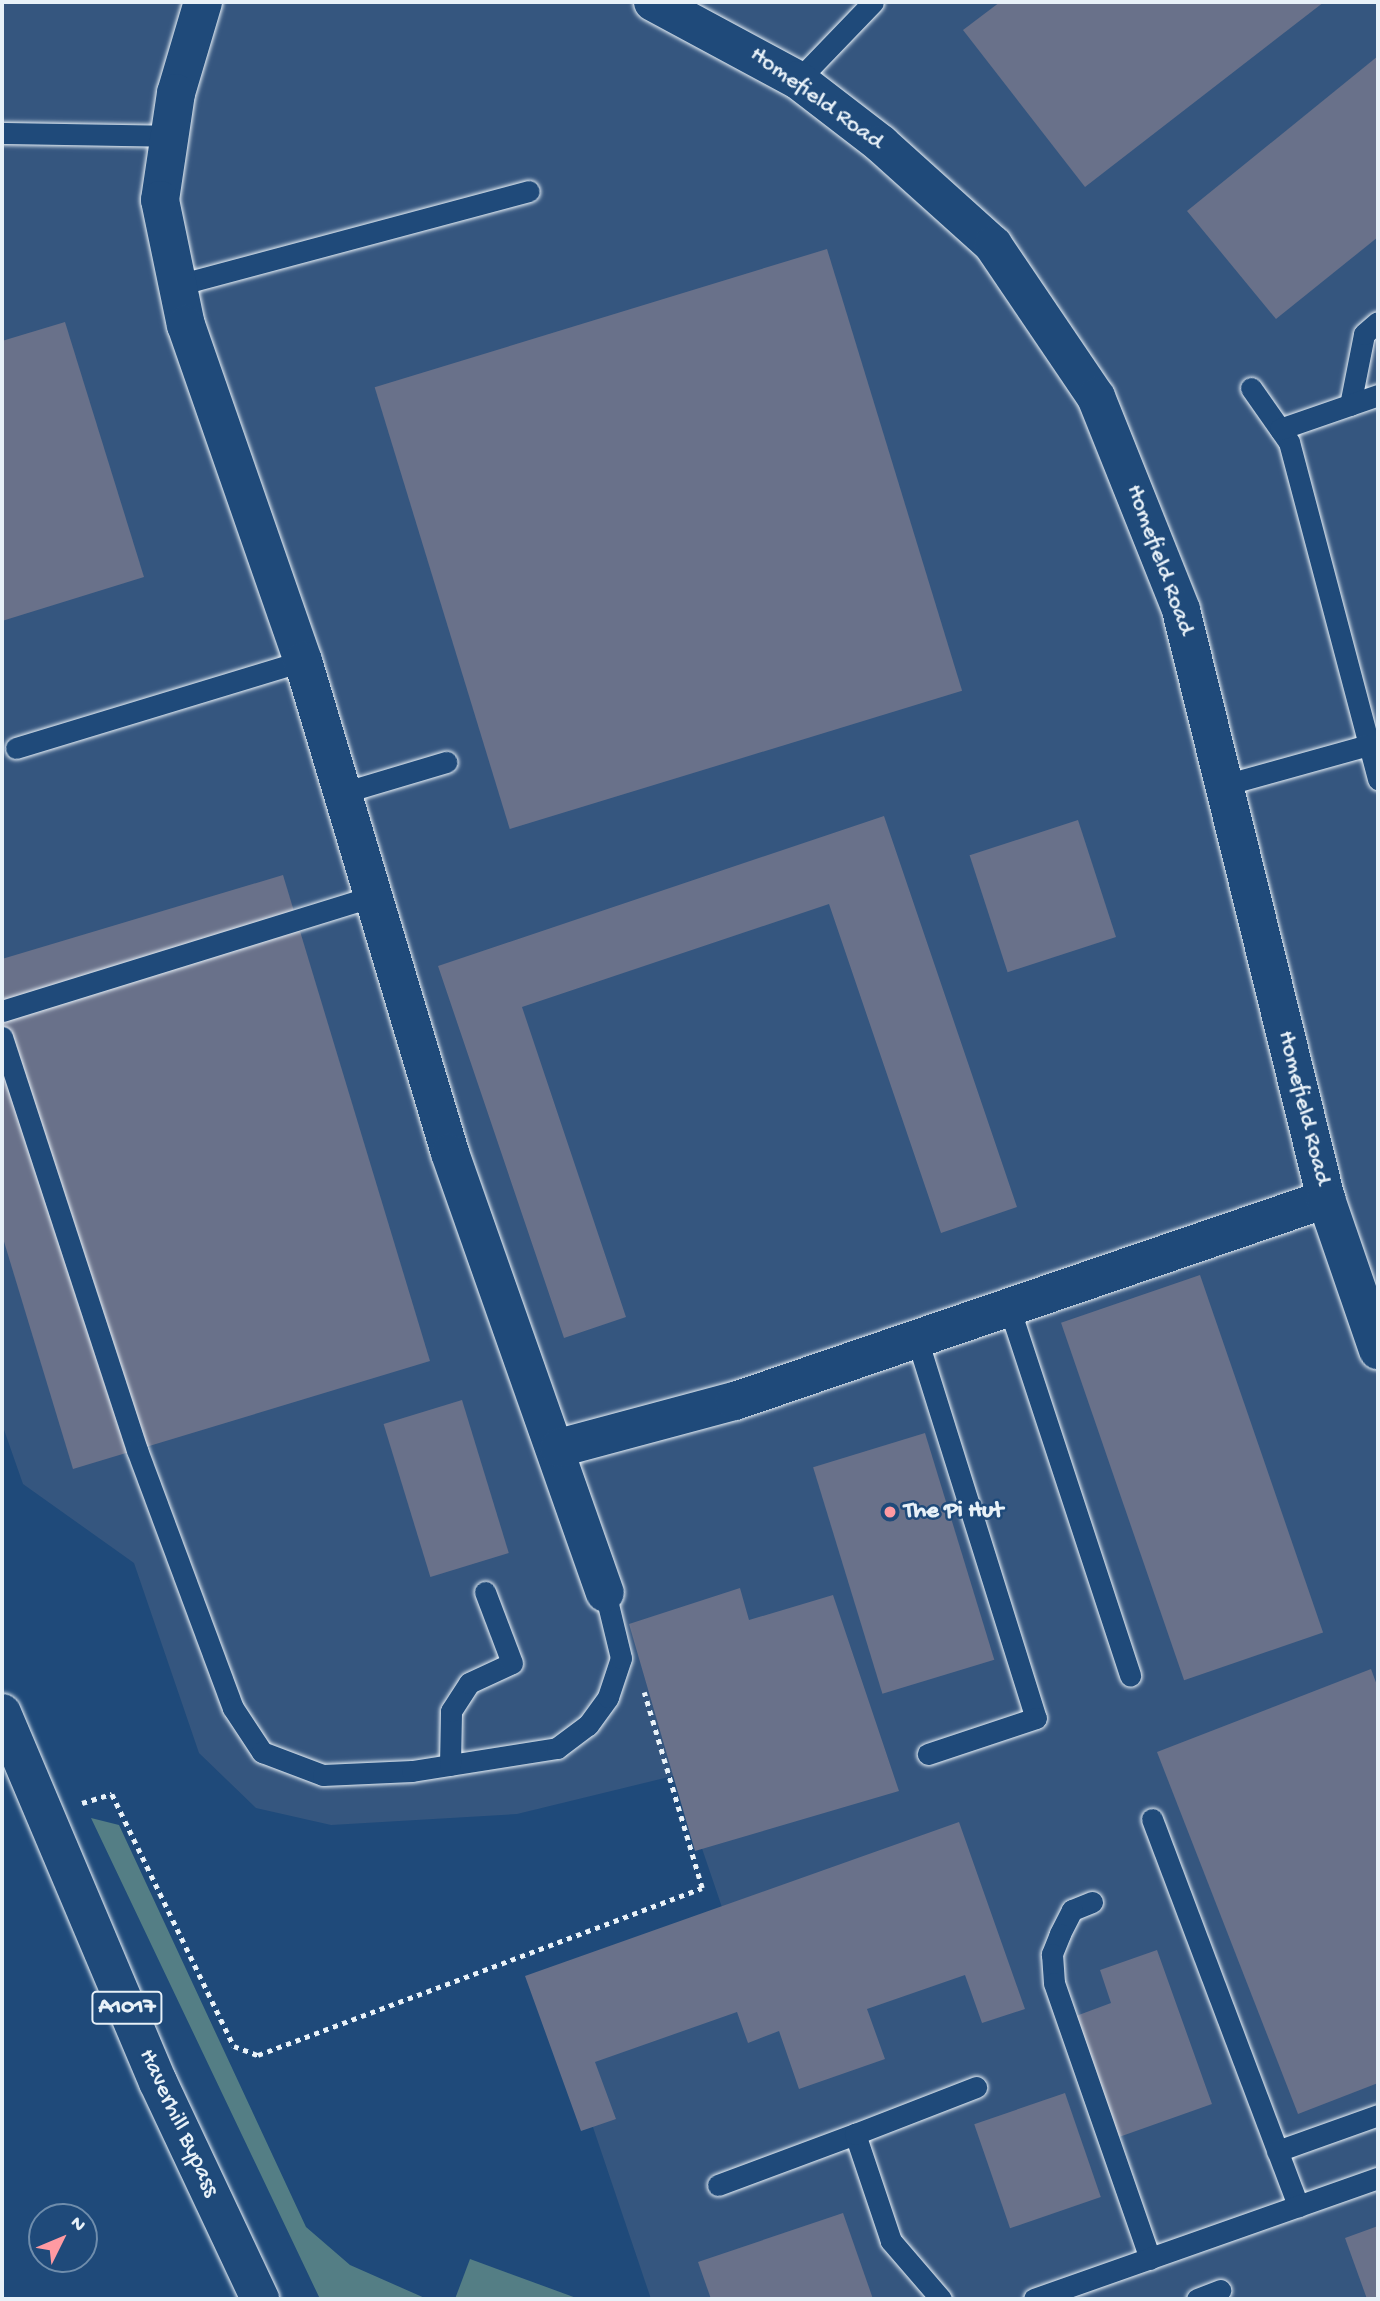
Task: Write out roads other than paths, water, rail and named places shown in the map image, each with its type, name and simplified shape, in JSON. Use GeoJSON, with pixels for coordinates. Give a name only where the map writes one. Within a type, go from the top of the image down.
{"type":"FeatureCollection","features":[{"type":"Feature","properties":{"kind":"street"},"geometry":{"type":"LineString","coordinates":[[203,2],[169,136],[160,200],[186,326],[303,661],[450,1153],[559,1448],[605,1592]]}},
{"type":"Feature","properties":{"kind":"street","name":"Homefield Road"},"geometry":{"type":"LineString","coordinates":[[653,2],[798,80],[881,144],[993,245],[1096,397],[1181,610],[1326,1199],[1378,1350]]}},
{"type":"Feature","properties":{"kind":"street"},"geometry":{"type":"LineString","coordinates":[[559,1448],[735,1401],[1326,1199]]}},
{"type":"Feature","properties":{"kind":"street","name":"Haverhill Bypass"},"geometry":{"type":"LineString","coordinates":[[2,1713],[260,2299]]}},
{"type":"Feature","properties":{"kind":"lane"},"geometry":{"type":"LineString","coordinates":[[798,80],[873,2]]}},
{"type":"Feature","properties":{"kind":"lane"},"geometry":{"type":"LineString","coordinates":[[2,133],[169,136]]}},
{"type":"Feature","properties":{"kind":"lane"},"geometry":{"type":"LineString","coordinates":[[2,150],[27,135]]}},
{"type":"Feature","properties":{"kind":"lane"},"geometry":{"type":"LineString","coordinates":[[178,285],[529,191]]}},
{"type":"Feature","properties":{"kind":"lane"},"geometry":{"type":"LineString","coordinates":[[1350,405],[1364,334],[1378,322]]}},
{"type":"Feature","properties":{"kind":"lane"},"geometry":{"type":"LineString","coordinates":[[1251,388],[1289,442],[1378,779]]}},
{"type":"Feature","properties":{"kind":"lane"},"geometry":{"type":"LineString","coordinates":[[1280,429],[1378,396]]}},
{"type":"Feature","properties":{"kind":"lane"},"geometry":{"type":"LineString","coordinates":[[16,748],[303,661]]}},
{"type":"Feature","properties":{"kind":"lane"},"geometry":{"type":"LineString","coordinates":[[1224,785],[1368,745]]}},
{"type":"Feature","properties":{"kind":"lane"},"geometry":{"type":"LineString","coordinates":[[342,793],[446,762]]}},
{"type":"Feature","properties":{"kind":"lane"},"geometry":{"type":"LineString","coordinates":[[2,1011],[373,896]]}},
{"type":"Feature","properties":{"kind":"lane"},"geometry":{"type":"LineString","coordinates":[[2,1037],[137,1450],[233,1708],[262,1752],[323,1775],[450,1765],[557,1748],[588,1726],[608,1697],[621,1658],[605,1592]]}},
{"type":"Feature","properties":{"kind":"lane"},"geometry":{"type":"LineString","coordinates":[[1009,1307],[1130,1676]]}},
{"type":"Feature","properties":{"kind":"lane"},"geometry":{"type":"LineString","coordinates":[[917,1339],[1036,1718],[928,1754]]}},
{"type":"Feature","properties":{"kind":"lane"},"geometry":{"type":"LineString","coordinates":[[450,1765],[451,1711],[469,1683],[512,1663],[485,1592]]}},
{"type":"Feature","properties":{"kind":"lane"},"geometry":{"type":"LineString","coordinates":[[1152,1819],[1298,2206]]}},
{"type":"Feature","properties":{"kind":"lane"},"geometry":{"type":"LineString","coordinates":[[1092,1902],[1072,1910],[1060,1934],[1052,1954],[1054,1983],[1150,2259]]}},
{"type":"Feature","properties":{"kind":"lane"},"geometry":{"type":"LineString","coordinates":[[718,2185],[976,2087]]}},
{"type":"Feature","properties":{"kind":"lane"},"geometry":{"type":"LineString","coordinates":[[1277,2151],[1378,2115]]}},
{"type":"Feature","properties":{"kind":"lane"},"geometry":{"type":"LineString","coordinates":[[855,2134],[891,2241],[941,2299]]}},
{"type":"Feature","properties":{"kind":"lane"},"geometry":{"type":"LineString","coordinates":[[1034,2299],[1378,2178]]}},
{"type":"Feature","properties":{"kind":"lane"},"geometry":{"type":"LineString","coordinates":[[1197,2299],[1220,2290]]}},
{"type":"Feature","properties":{"kind":"place","name":"The Pi Hut"},"geometry":{"type":"Point","coordinates":[890,1512]}}]}
